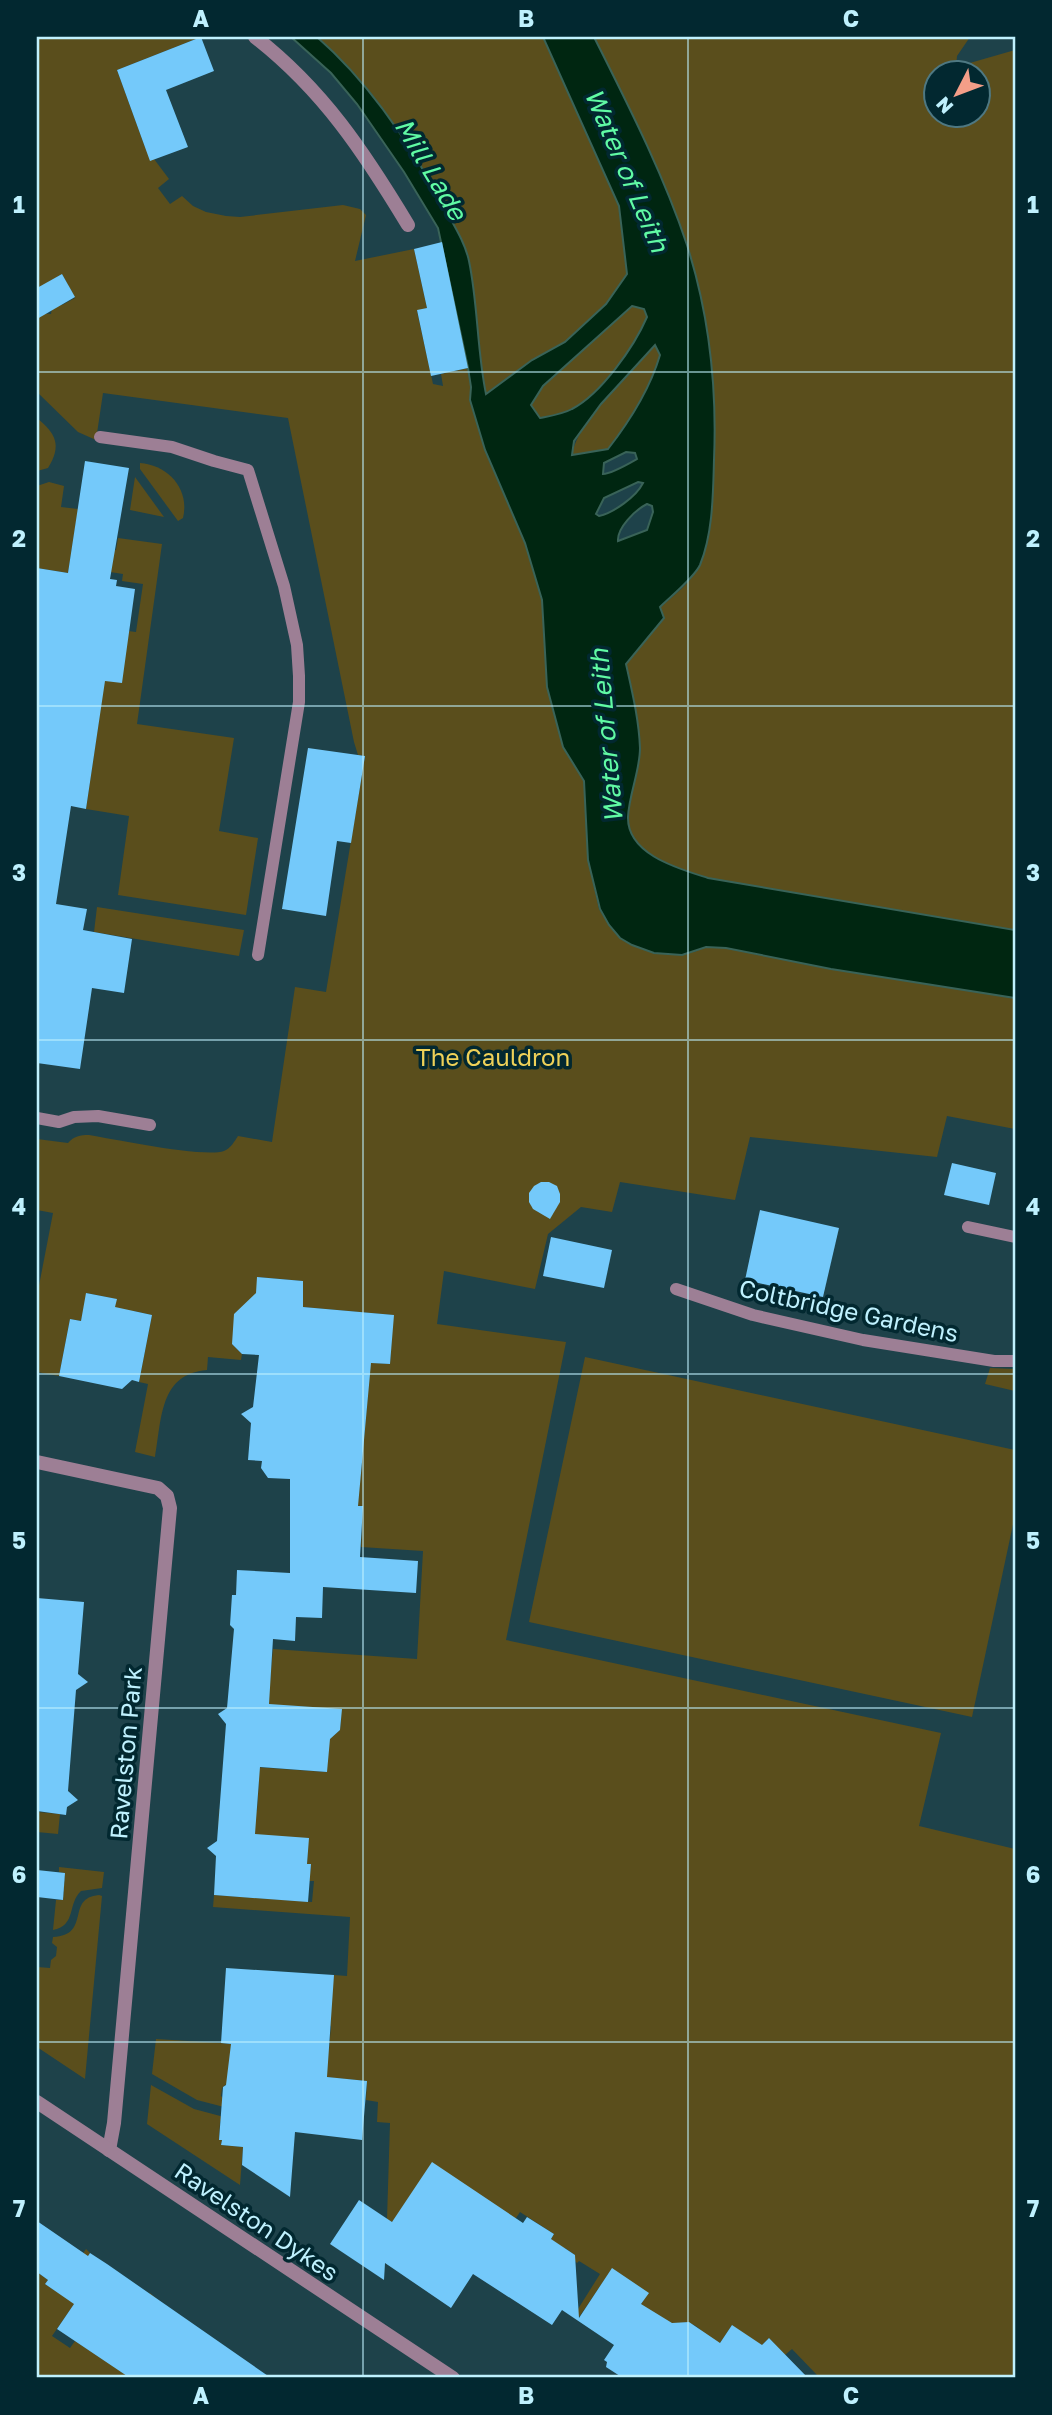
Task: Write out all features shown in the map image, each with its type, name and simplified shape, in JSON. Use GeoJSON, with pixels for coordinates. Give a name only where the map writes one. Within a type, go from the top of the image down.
{"type":"FeatureCollection","features":[{"type":"Feature","properties":{"kind":"street"},"geometry":{"type":"LineString","coordinates":[[255,37],[281,57],[326,104],[368,158],[408,225]]}},
{"type":"Feature","properties":{"kind":"street","name":"Ravelston Park"},"geometry":{"type":"LineString","coordinates":[[37,1462],[158,1488],[167,1496],[170,1508],[115,2111],[109,2150]]}},
{"type":"Feature","properties":{"kind":"street","name":"Ravelston Dykes"},"geometry":{"type":"LineString","coordinates":[[37,2102],[453,2378]]}},
{"type":"Feature","properties":{"kind":"lane"},"geometry":{"type":"LineString","coordinates":[[100,437],[172,447],[248,470],[276,559],[297,645],[299,702],[258,955]]}},
{"type":"Feature","properties":{"kind":"lane"},"geometry":{"type":"LineString","coordinates":[[37,1118],[59,1122],[91,1115],[150,1125]]}},
{"type":"Feature","properties":{"kind":"lane"},"geometry":{"type":"LineString","coordinates":[[968,1227],[1015,1237]]}},
{"type":"Feature","properties":{"kind":"lane","name":"Coltbridge Gardens"},"geometry":{"type":"LineString","coordinates":[[676,1289],[753,1315],[863,1340],[994,1361],[1015,1361]]}},
{"type":"Feature","properties":{"kind":"green space","name":"The Cauldron"},"geometry":{"type":"Polygon","coordinates":[[[37,37],[201,37],[117,70],[145,147],[169,179],[158,188],[170,204],[182,196],[193,206],[206,212],[240,217],[343,205],[360,209],[366,215],[355,261],[414,249],[427,308],[417,311],[433,384],[443,386],[441,374],[468,368],[470,400],[485,450],[525,543],[542,600],[547,687],[563,747],[584,781],[588,860],[599,909],[609,925],[694,952],[706,947],[726,948],[831,969],[1015,998],[1015,1129],[947,1116],[937,1157],[750,1137],[735,1200],[620,1182],[612,1212],[581,1207],[548,1234],[535,1289],[444,1271],[437,1324],[566,1342],[506,1640],[941,1733],[919,1826],[1015,1849],[1015,2378],[814,2378],[817,2375],[792,2349],[785,2355],[769,2338],[745,2362],[732,2325],[697,2378],[663,2378],[673,2364],[706,2339],[700,2329],[690,2323],[683,2323],[676,2333],[635,2314],[648,2293],[612,2269],[577,2320],[573,2317],[600,2274],[579,2261],[577,2263],[575,2255],[565,2248],[543,2252],[554,2234],[520,2212],[516,2218],[392,2222],[387,2219],[390,2123],[377,2122],[378,2102],[366,2100],[367,2081],[292,2074],[225,2085],[221,2096],[224,2099],[224,2107],[197,2100],[152,2074],[156,2039],[329,2050],[331,2026],[327,2025],[334,1975],[347,1976],[350,1917],[213,1907],[214,1895],[312,1902],[314,1881],[309,1881],[311,1864],[307,1864],[308,1839],[218,1832],[219,1809],[257,1811],[259,1781],[222,1778],[224,1765],[326,1772],[328,1750],[293,1747],[333,1736],[340,1730],[341,1716],[229,1701],[270,1680],[273,1649],[417,1659],[423,1551],[361,1547],[363,1506],[298,1503],[326,1469],[361,1472],[368,1391],[343,1361],[390,1364],[393,1315],[303,1307],[303,1281],[258,1277],[256,1305],[232,1344],[242,1354],[241,1360],[208,1357],[207,1370],[191,1373],[171,1389],[162,1414],[155,1457],[135,1452],[148,1384],[139,1382],[152,1315],[134,1311],[129,1331],[111,1327],[116,1299],[87,1293],[81,1321],[70,1319],[59,1376],[37,1372],[37,1296],[53,1213],[37,1210],[37,1139],[68,1143],[77,1136],[89,1135],[198,1152],[224,1151],[238,1136],[272,1142],[295,987],[326,992],[365,756],[358,755],[354,742],[288,418],[103,393],[96,440],[78,432],[37,392],[37,313],[51,314],[54,296],[37,293],[37,37]],[[62,274],[49,282],[62,305],[75,298],[62,274]]]}},
{"type":"Feature","properties":{"kind":"green space"},"geometry":{"type":"Polygon","coordinates":[[[317,37],[543,37],[619,206],[627,274],[606,304],[565,342],[532,360],[485,394],[468,259],[396,127],[346,64],[317,37]]]}},
{"type":"Feature","properties":{"kind":"green space"},"geometry":{"type":"Polygon","coordinates":[[[594,37],[970,37],[957,60],[922,60],[922,130],[992,130],[992,60],[980,60],[1015,50],[1015,930],[708,878],[670,865],[645,851],[630,830],[629,808],[640,748],[637,716],[626,664],[664,618],[660,608],[680,590],[696,570],[705,544],[712,502],[715,433],[710,351],[695,271],[656,165],[594,37]]]}},
{"type":"Feature","properties":{"kind":"green space"},"geometry":{"type":"Polygon","coordinates":[[[632,305],[644,308],[648,317],[616,369],[583,402],[568,411],[540,418],[531,405],[543,386],[632,305]]]}},
{"type":"Feature","properties":{"kind":"green space"},"geometry":{"type":"Polygon","coordinates":[[[654,345],[660,355],[656,368],[638,405],[616,439],[608,449],[572,456],[576,442],[594,413],[654,345]]]}},
{"type":"Feature","properties":{"kind":"green space"},"geometry":{"type":"Polygon","coordinates":[[[37,418],[49,429],[56,446],[48,468],[37,471],[37,418]]]}},
{"type":"Feature","properties":{"kind":"green space"},"geometry":{"type":"Polygon","coordinates":[[[140,463],[160,468],[175,480],[183,497],[183,518],[178,521],[140,469],[140,463]]]}},
{"type":"Feature","properties":{"kind":"green space"},"geometry":{"type":"Polygon","coordinates":[[[135,477],[164,517],[130,510],[135,477]]]}},
{"type":"Feature","properties":{"kind":"green space"},"geometry":{"type":"Polygon","coordinates":[[[49,482],[64,486],[61,507],[78,509],[68,573],[37,568],[37,486],[49,482]]]}},
{"type":"Feature","properties":{"kind":"green space"},"geometry":{"type":"Polygon","coordinates":[[[118,538],[162,544],[137,724],[234,738],[219,831],[258,838],[246,915],[118,895],[129,816],[86,809],[99,720],[103,628],[136,632],[143,584],[122,581],[123,574],[97,570],[101,548],[116,550],[118,538]]]}},
{"type":"Feature","properties":{"kind":"green space"},"geometry":{"type":"Polygon","coordinates":[[[97,907],[244,930],[239,956],[94,932],[97,907]]]}},
{"type":"Feature","properties":{"kind":"green space"},"geometry":{"type":"Polygon","coordinates":[[[585,1357],[1015,1450],[1015,1515],[972,1717],[529,1622],[585,1357]]]}},
{"type":"Feature","properties":{"kind":"green space"},"geometry":{"type":"Polygon","coordinates":[[[990,1368],[1015,1369],[1015,1391],[985,1384],[990,1368]]]}},
{"type":"Feature","properties":{"kind":"green space"},"geometry":{"type":"Polygon","coordinates":[[[37,1812],[60,1814],[58,1834],[37,1832],[37,1812]]]}},
{"type":"Feature","properties":{"kind":"green space"},"geometry":{"type":"Polygon","coordinates":[[[59,1867],[104,1872],[102,1888],[81,1891],[66,1924],[53,1930],[56,1900],[63,1900],[65,1873],[59,1872],[59,1867]]]}},
{"type":"Feature","properties":{"kind":"green space"},"geometry":{"type":"Polygon","coordinates":[[[102,1896],[85,2079],[37,2047],[37,1967],[50,1968],[57,1947],[52,1943],[53,1937],[65,1935],[72,1930],[83,1903],[102,1896]]]}},
{"type":"Feature","properties":{"kind":"green space"},"geometry":{"type":"Polygon","coordinates":[[[151,2085],[194,2109],[224,2117],[220,2122],[221,2145],[243,2147],[240,2185],[147,2124],[151,2085]]]}},
{"type":"Feature","properties":{"kind":"green space"},"geometry":{"type":"Polygon","coordinates":[[[86,2249],[90,2253],[75,2276],[88,2284],[52,2336],[70,2348],[75,2341],[104,2360],[150,2293],[157,2299],[130,2372],[126,2378],[37,2378],[37,2272],[48,2280],[45,2284],[57,2292],[86,2249]]]}},
{"type":"Feature","properties":{"kind":"water","name":"Water of Leith"},"geometry":{"type":"Polygon","coordinates":[[[291,37],[317,37],[355,75],[404,138],[455,227],[469,261],[486,394],[532,360],[565,342],[606,304],[627,274],[619,206],[543,37],[594,37],[656,165],[678,218],[701,298],[713,379],[713,500],[704,553],[693,576],[660,607],[664,618],[626,664],[637,716],[640,748],[629,808],[630,830],[645,851],[670,865],[708,878],[1015,930],[1015,998],[831,969],[726,948],[706,947],[682,955],[654,953],[620,938],[609,925],[600,909],[588,860],[584,781],[563,747],[547,687],[542,600],[525,543],[485,450],[470,400],[468,368],[438,228],[404,172],[357,104],[331,73],[291,37]],[[632,306],[543,386],[531,405],[540,418],[565,412],[583,402],[605,381],[634,342],[647,317],[644,309],[632,306]],[[655,345],[601,404],[574,441],[572,455],[608,449],[616,439],[651,380],[660,355],[655,345]],[[626,452],[604,463],[603,474],[606,474],[637,459],[635,453],[626,452]],[[638,482],[604,498],[596,514],[599,516],[617,508],[630,499],[643,483],[638,482]],[[647,504],[637,510],[624,525],[618,541],[647,530],[653,512],[652,506],[647,504]]]}},
{"type":"Feature","properties":{"kind":"building"},"geometry":{"type":"Polygon","coordinates":[[[201,37],[214,71],[166,90],[188,147],[150,161],[117,70],[201,37]]]}},
{"type":"Feature","properties":{"kind":"building"},"geometry":{"type":"Polygon","coordinates":[[[442,242],[468,368],[431,376],[417,310],[427,308],[414,249],[442,242]]]}},
{"type":"Feature","properties":{"kind":"building"},"geometry":{"type":"Polygon","coordinates":[[[62,274],[75,297],[37,319],[37,288],[62,274]]]}},
{"type":"Feature","properties":{"kind":"building"},"geometry":{"type":"Polygon","coordinates":[[[85,461],[129,468],[110,579],[117,580],[116,586],[135,589],[122,683],[105,681],[86,809],[71,806],[56,904],[87,909],[83,930],[132,939],[124,993],[92,988],[80,1069],[37,1063],[37,568],[68,573],[85,461]]]}},
{"type":"Feature","properties":{"kind":"building"},"geometry":{"type":"Polygon","coordinates":[[[308,748],[365,756],[351,843],[337,841],[326,916],[282,909],[308,748]]]}},
{"type":"Feature","properties":{"kind":"building"},"geometry":{"type":"Polygon","coordinates":[[[952,1163],[996,1173],[989,1205],[944,1195],[952,1163]]]}},
{"type":"Feature","properties":{"kind":"building"},"geometry":{"type":"Polygon","coordinates":[[[541,1182],[557,1186],[560,1194],[560,1202],[550,1219],[533,1209],[529,1202],[529,1193],[541,1182]]]}},
{"type":"Feature","properties":{"kind":"building"},"geometry":{"type":"Polygon","coordinates":[[[760,1210],[839,1228],[823,1297],[745,1280],[760,1210]]]}},
{"type":"Feature","properties":{"kind":"building"},"geometry":{"type":"Polygon","coordinates":[[[551,1237],[612,1250],[604,1288],[543,1276],[551,1237]]]}},
{"type":"Feature","properties":{"kind":"building"},"geometry":{"type":"Polygon","coordinates":[[[257,1277],[303,1281],[303,1307],[394,1315],[390,1364],[371,1363],[358,1506],[363,1506],[360,1557],[418,1561],[416,1593],[323,1587],[322,1618],[296,1617],[295,1641],[273,1639],[269,1704],[342,1709],[340,1730],[330,1739],[327,1772],[260,1767],[255,1834],[309,1838],[307,1864],[311,1864],[308,1902],[214,1895],[216,1856],[207,1848],[217,1841],[226,1724],[218,1714],[227,1708],[234,1629],[230,1625],[232,1595],[236,1595],[237,1570],[290,1573],[290,1479],[268,1478],[261,1468],[262,1461],[248,1460],[251,1423],[241,1414],[253,1407],[259,1355],[242,1354],[232,1344],[234,1314],[256,1293],[257,1277]]]}},
{"type":"Feature","properties":{"kind":"building"},"geometry":{"type":"Polygon","coordinates":[[[86,1293],[117,1299],[115,1307],[152,1315],[139,1382],[132,1380],[122,1389],[59,1376],[70,1319],[81,1321],[86,1293]]]}},
{"type":"Feature","properties":{"kind":"building"},"geometry":{"type":"Polygon","coordinates":[[[37,1598],[84,1602],[78,1674],[88,1682],[76,1690],[68,1791],[78,1800],[67,1807],[66,1815],[37,1811],[37,1598]]]}},
{"type":"Feature","properties":{"kind":"building"},"geometry":{"type":"Polygon","coordinates":[[[37,1870],[65,1873],[63,1900],[37,1897],[37,1870]]]}},
{"type":"Feature","properties":{"kind":"building"},"geometry":{"type":"Polygon","coordinates":[[[226,1968],[334,1975],[327,2077],[367,2081],[362,2140],[295,2132],[290,2197],[242,2165],[243,2147],[221,2145],[222,2140],[219,2140],[223,2087],[226,2085],[231,2044],[221,2043],[226,1968]]]}},
{"type":"Feature","properties":{"kind":"building"},"geometry":{"type":"Polygon","coordinates":[[[432,2162],[523,2223],[527,2217],[554,2234],[551,2239],[575,2255],[579,2318],[612,2268],[649,2293],[641,2304],[672,2323],[689,2322],[720,2343],[732,2325],[762,2345],[769,2338],[808,2378],[623,2378],[606,2367],[607,2362],[604,2360],[614,2345],[562,2310],[552,2325],[473,2274],[451,2308],[385,2263],[384,2280],[330,2244],[359,2200],[392,2222],[432,2162]]]}},
{"type":"Feature","properties":{"kind":"building"},"geometry":{"type":"Polygon","coordinates":[[[37,2221],[88,2256],[90,2253],[107,2264],[271,2378],[130,2378],[57,2329],[74,2304],[45,2284],[48,2280],[37,2272],[37,2221]]]}},
{"type":"Feature","properties":{"kind":"water label","name":"Mill Lade"},"geometry":{"type":"Point","coordinates":[431,169]}}]}
